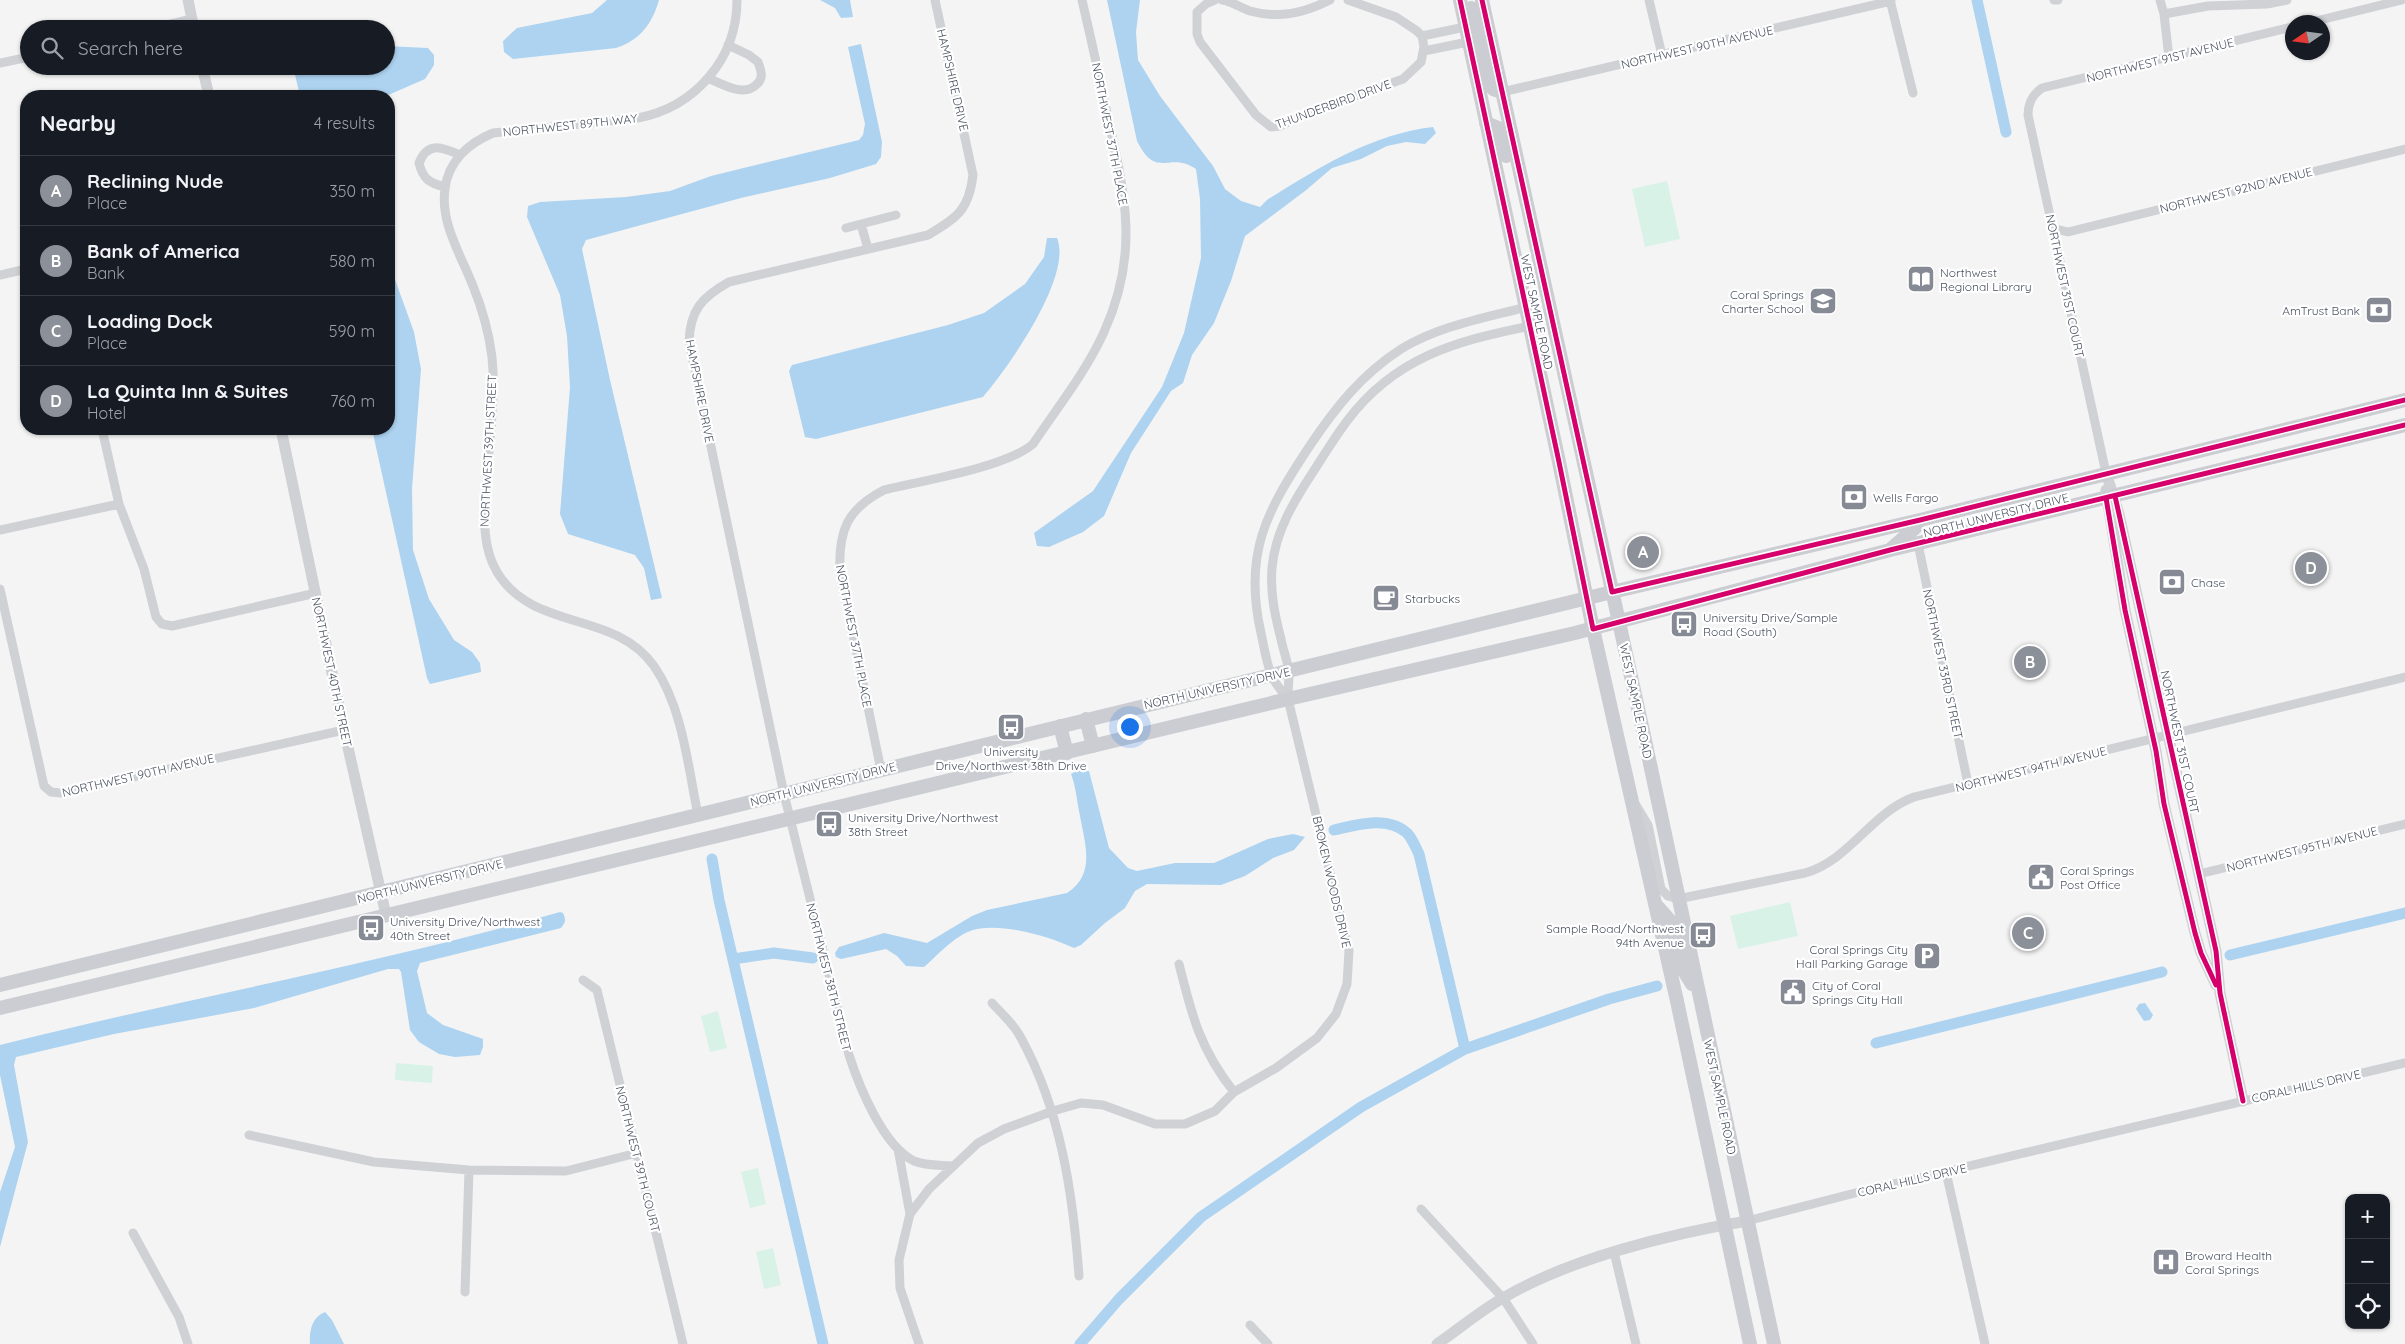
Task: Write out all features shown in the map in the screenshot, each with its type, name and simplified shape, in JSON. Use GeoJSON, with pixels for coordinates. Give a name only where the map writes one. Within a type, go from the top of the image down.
{"type":"FeatureCollection","features":[{"type":"Feature","properties":{"kind":"main road","name":"WEST SAMPLE ROAD"},"geometry":{"type":"LineString","coordinates":[[1460,0],[1593,629],[1656,905],[1750,1344]]}},
{"type":"Feature","properties":{"kind":"main road"},"geometry":{"type":"LineString","coordinates":[[1469,0],[1487,79],[1493,89],[1502,92]]}},
{"type":"Feature","properties":{"kind":"main road","name":"WEST SAMPLE ROAD"},"geometry":{"type":"LineString","coordinates":[[1482,0],[1619,622],[1774,1344]]}},
{"type":"Feature","properties":{"kind":"main road"},"geometry":{"type":"LineString","coordinates":[[1486,123],[1498,128],[1503,141],[1519,214],[1535,241]]}},
{"type":"Feature","properties":{"kind":"main road","name":"NORTH UNIVERSITY DRIVE"},"geometry":{"type":"LineString","coordinates":[[0,985],[381,894],[1086,719],[1920,520],[2405,400]]}},
{"type":"Feature","properties":{"kind":"main road","name":"NORTH UNIVERSITY DRIVE"},"geometry":{"type":"LineString","coordinates":[[0,1008],[1288,699],[1593,629],[1890,550],[2391,429],[2405,424]]}},
{"type":"Feature","properties":{"kind":"main road"},"geometry":{"type":"LineString","coordinates":[[1918,544],[1919,536],[1938,515]]}},
{"type":"Feature","properties":{"kind":"main road"},"geometry":{"type":"LineString","coordinates":[[1890,550],[1915,528],[1920,520]]}},
{"type":"Feature","properties":{"kind":"main road"},"geometry":{"type":"LineString","coordinates":[[1086,719],[1093,746]]}},
{"type":"Feature","properties":{"kind":"main road"},"geometry":{"type":"LineString","coordinates":[[1060,726],[1067,753]]}},
{"type":"Feature","properties":{"kind":"main road"},"geometry":{"type":"LineString","coordinates":[[1656,905],[1671,922],[1681,966],[1698,996]]}},
{"type":"Feature","properties":{"kind":"street"},"geometry":{"type":"LineString","coordinates":[[188,0],[192,20]]}},
{"type":"Feature","properties":{"kind":"street","name":"NORTHWEST 89TH WAY"},"geometry":{"type":"LineString","coordinates":[[444,201],[445,187],[449,174],[460,155],[478,140],[493,132],[649,116],[682,101],[708,78],[718,65],[728,45],[734,26],[737,0]]}},
{"type":"Feature","properties":{"kind":"street","name":"HAMPSHIRE DRIVE"},"geometry":{"type":"LineString","coordinates":[[784,794],[689,342],[690,326],[697,307],[710,292],[729,282],[928,235],[948,223],[962,210],[971,194],[974,175],[935,0]]}},
{"type":"Feature","properties":{"kind":"street","name":"NORTHWEST 37TH PLACE"},"geometry":{"type":"LineString","coordinates":[[881,770],[840,572],[839,551],[847,523],[855,510],[868,498],[884,490],[1000,462],[1025,452],[1033,444],[1092,356],[1115,304],[1122,278],[1127,253],[1126,203],[1082,0]]}},
{"type":"Feature","properties":{"kind":"street","name":"THUNDERBIRD DRIVE"},"geometry":{"type":"LineString","coordinates":[[1215,0],[1206,4],[1197,12],[1197,34],[1200,42],[1256,116],[1271,127],[1280,126],[1310,112],[1403,79],[1421,62],[1424,51]]}},
{"type":"Feature","properties":{"kind":"street"},"geometry":{"type":"LineString","coordinates":[[1222,0],[1252,12],[1287,15],[1304,12],[1330,0]]}},
{"type":"Feature","properties":{"kind":"street"},"geometry":{"type":"LineString","coordinates":[[1348,0],[1396,17],[1422,36],[1424,51],[1468,42]]}},
{"type":"Feature","properties":{"kind":"street"},"geometry":{"type":"LineString","coordinates":[[1649,0],[1662,55]]}},
{"type":"Feature","properties":{"kind":"street"},"geometry":{"type":"LineString","coordinates":[[1890,0],[1913,93]]}},
{"type":"Feature","properties":{"kind":"street","name":"NORTHWEST 90TH AVENUE"},"geometry":{"type":"LineString","coordinates":[[1502,92],[1890,0]]}},
{"type":"Feature","properties":{"kind":"street"},"geometry":{"type":"LineString","coordinates":[[2160,0],[2164,14],[2169,58]]}},
{"type":"Feature","properties":{"kind":"street"},"geometry":{"type":"LineString","coordinates":[[2164,14],[2208,6],[2267,4],[2287,0]]}},
{"type":"Feature","properties":{"kind":"street"},"geometry":{"type":"LineString","coordinates":[[2330,18],[2402,0]]}},
{"type":"Feature","properties":{"kind":"street"},"geometry":{"type":"LineString","coordinates":[[1422,36],[1465,27]]}},
{"type":"Feature","properties":{"kind":"street","name":"NORTHWEST 91ST AVENUE"},"geometry":{"type":"LineString","coordinates":[[2032,98],[2042,88],[2285,30]]}},
{"type":"Feature","properties":{"kind":"street"},"geometry":{"type":"LineString","coordinates":[[708,78],[736,90],[749,90],[758,84],[761,77],[758,62],[749,55],[728,45]]}},
{"type":"Feature","properties":{"kind":"street"},"geometry":{"type":"LineString","coordinates":[[0,63],[20,59]]}},
{"type":"Feature","properties":{"kind":"street"},"geometry":{"type":"LineString","coordinates":[[204,75],[208,90]]}},
{"type":"Feature","properties":{"kind":"street","name":"NORTHWEST 31ST COURT"},"geometry":{"type":"LineString","coordinates":[[2032,98],[2028,115],[2106,473],[2127,618],[2153,739],[2164,804],[2201,953],[2220,993]]}},
{"type":"Feature","properties":{"kind":"street"},"geometry":{"type":"LineString","coordinates":[[445,187],[431,183],[424,178],[419,163],[422,155],[438,147],[460,155]]}},
{"type":"Feature","properties":{"kind":"street","name":"NORTHWEST 92ND AVENUE"},"geometry":{"type":"LineString","coordinates":[[2052,228],[2068,232],[2405,149]]}},
{"type":"Feature","properties":{"kind":"street","name":"NORTHWEST 39TH STREET"},"geometry":{"type":"LineString","coordinates":[[444,201],[449,228],[482,310],[492,357],[493,383],[484,516],[487,550],[496,570],[509,589],[525,602],[543,611],[607,631],[642,652],[654,666],[672,703],[698,815]]}},
{"type":"Feature","properties":{"kind":"street"},"geometry":{"type":"LineString","coordinates":[[846,228],[896,215]]}},
{"type":"Feature","properties":{"kind":"street"},"geometry":{"type":"LineString","coordinates":[[861,224],[868,249]]}},
{"type":"Feature","properties":{"kind":"street"},"geometry":{"type":"LineString","coordinates":[[2056,244],[2068,232]]}},
{"type":"Feature","properties":{"kind":"street"},"geometry":{"type":"LineString","coordinates":[[0,276],[20,271]]}},
{"type":"Feature","properties":{"kind":"street","name":"BROKEN WOODS DRIVE"},"geometry":{"type":"LineString","coordinates":[[1288,699],[1271,675],[1259,626],[1255,600],[1256,556],[1272,507],[1333,411],[1371,371],[1402,349],[1426,336],[1472,320],[1526,307]]}},
{"type":"Feature","properties":{"kind":"street","name":"BROKEN WOODS DRIVE"},"geometry":{"type":"LineString","coordinates":[[952,1166],[978,1143],[1004,1129],[1081,1103],[1103,1105],[1156,1124],[1186,1124],[1215,1112],[1234,1092],[1276,1068],[1317,1038],[1336,1014],[1347,984],[1349,951],[1288,699],[1289,671],[1276,622],[1272,598],[1272,565],[1275,548],[1285,518],[1346,421],[1382,384],[1411,364],[1433,352],[1475,338],[1530,326]]}},
{"type":"Feature","properties":{"kind":"street"},"geometry":{"type":"LineString","coordinates":[[1426,336],[1433,352]]}},
{"type":"Feature","properties":{"kind":"street"},"geometry":{"type":"LineString","coordinates":[[1333,411],[1346,421]]}},
{"type":"Feature","properties":{"kind":"street"},"geometry":{"type":"LineString","coordinates":[[103,435],[119,504],[144,568],[156,617],[162,624],[172,626],[316,593]]}},
{"type":"Feature","properties":{"kind":"street","name":"NORTHWEST 40TH STREET"},"geometry":{"type":"LineString","coordinates":[[282,435],[344,730],[386,915]]}},
{"type":"Feature","properties":{"kind":"street","name":"NORTHWEST 31ST COURT"},"geometry":{"type":"LineString","coordinates":[[2110,497],[2168,735],[2216,951],[2220,993],[2243,1100]]}},
{"type":"Feature","properties":{"kind":"street"},"geometry":{"type":"LineString","coordinates":[[0,530],[119,504]]}},
{"type":"Feature","properties":{"kind":"street"},"geometry":{"type":"LineString","coordinates":[[1272,507],[1285,518]]}},
{"type":"Feature","properties":{"kind":"street","name":"NORTHWEST 33RD STREET"},"geometry":{"type":"LineString","coordinates":[[1918,544],[1968,784]]}},
{"type":"Feature","properties":{"kind":"street","name":"NORTHWEST 90TH AVENUE"},"geometry":{"type":"LineString","coordinates":[[0,590],[44,786],[51,792],[61,793],[344,730]]}},
{"type":"Feature","properties":{"kind":"street"},"geometry":{"type":"LineString","coordinates":[[1259,626],[1276,622]]}},
{"type":"Feature","properties":{"kind":"street","name":"NORTHWEST 94TH AVENUE"},"geometry":{"type":"LineString","coordinates":[[1678,899],[1805,873],[1823,867],[1848,849],[1895,807],[1907,800],[2405,677]]}},
{"type":"Feature","properties":{"kind":"street","name":"NORTHWEST 38TH STREET"},"geometry":{"type":"LineString","coordinates":[[784,794],[849,1055],[858,1084],[874,1114],[898,1149],[914,1161],[930,1165],[952,1166]]}},
{"type":"Feature","properties":{"kind":"street"},"geometry":{"type":"LineString","coordinates":[[1631,796],[1648,824],[1660,889],[1668,896],[1678,899]]}},
{"type":"Feature","properties":{"kind":"street","name":"NORTHWEST 95TH AVENUE"},"geometry":{"type":"LineString","coordinates":[[2199,874],[2405,824]]}},
{"type":"Feature","properties":{"kind":"street"},"geometry":{"type":"LineString","coordinates":[[1179,964],[1194,1024],[1203,1045],[1217,1070],[1234,1092]]}},
{"type":"Feature","properties":{"kind":"street","name":"NORTHWEST 39TH COURT"},"geometry":{"type":"LineString","coordinates":[[583,980],[597,990],[683,1344]]}},
{"type":"Feature","properties":{"kind":"street"},"geometry":{"type":"LineString","coordinates":[[992,1003],[1021,1036],[1053,1111],[1074,1216],[1079,1276]]}},
{"type":"Feature","properties":{"kind":"street","name":"CORAL HILLS DRIVE"},"geometry":{"type":"LineString","coordinates":[[1437,1344],[1503,1298],[1568,1268],[1614,1252],[1694,1230],[1747,1221],[2243,1100],[2405,1063]]}},
{"type":"Feature","properties":{"kind":"street"},"geometry":{"type":"LineString","coordinates":[[249,1134],[374,1162],[469,1170],[566,1171],[637,1153]]}},
{"type":"Feature","properties":{"kind":"street","name":"NORTHWEST 38TH STREET"},"geometry":{"type":"LineString","coordinates":[[898,1149],[910,1214]]}},
{"type":"Feature","properties":{"kind":"street","name":"NORTHWEST 38TH STREET"},"geometry":{"type":"LineString","coordinates":[[918,1344],[900,1288],[899,1260],[910,1214],[929,1189],[952,1166]]}},
{"type":"Feature","properties":{"kind":"street"},"geometry":{"type":"LineString","coordinates":[[465,1292],[469,1170]]}},
{"type":"Feature","properties":{"kind":"street"},"geometry":{"type":"LineString","coordinates":[[1946,1172],[1985,1344]]}},
{"type":"Feature","properties":{"kind":"street"},"geometry":{"type":"LineString","coordinates":[[1420,1209],[1503,1298],[1533,1344]]}},
{"type":"Feature","properties":{"kind":"street"},"geometry":{"type":"LineString","coordinates":[[133,1233],[179,1317],[188,1344]]}},
{"type":"Feature","properties":{"kind":"street"},"geometry":{"type":"LineString","coordinates":[[1614,1252],[1636,1344]]}},
{"type":"Feature","properties":{"kind":"street"},"geometry":{"type":"LineString","coordinates":[[1250,1325],[1268,1344]]}},
{"type":"Feature","properties":{"kind":"green space"},"geometry":{"type":"Polygon","coordinates":[[[1667,181],[1680,239],[1645,247],[1632,189],[1667,181]]]}},
{"type":"Feature","properties":{"kind":"green space"},"geometry":{"type":"Polygon","coordinates":[[[1790,902],[1798,936],[1738,949],[1730,916],[1790,902]]]}},
{"type":"Feature","properties":{"kind":"green space"},"geometry":{"type":"Polygon","coordinates":[[[718,1011],[727,1048],[710,1052],[701,1016],[718,1011]]]}},
{"type":"Feature","properties":{"kind":"green space"},"geometry":{"type":"Polygon","coordinates":[[[396,1063],[433,1066],[432,1083],[395,1080],[396,1063]]]}},
{"type":"Feature","properties":{"kind":"green space"},"geometry":{"type":"Polygon","coordinates":[[[758,1168],[766,1204],[750,1208],[741,1172],[758,1168]]]}},
{"type":"Feature","properties":{"kind":"green space"},"geometry":{"type":"Polygon","coordinates":[[[773,1248],[781,1285],[764,1289],[756,1252],[773,1248]]]}},
{"type":"Feature","properties":{"kind":"water"},"geometry":{"type":"Polygon","coordinates":[[[607,0],[659,0],[649,24],[644,30],[632,40],[616,48],[513,59],[504,52],[503,41],[517,28],[592,13],[607,0]]]}},
{"type":"Feature","properties":{"kind":"water"},"geometry":{"type":"Polygon","coordinates":[[[820,0],[850,0],[853,17],[841,18],[835,8],[820,0]]]}},
{"type":"Feature","properties":{"kind":"water"},"geometry":{"type":"Polygon","coordinates":[[[1107,0],[1140,0],[1136,32],[1138,60],[1160,96],[1213,166],[1225,189],[1241,201],[1260,207],[1267,200],[1346,154],[1388,137],[1433,127],[1436,133],[1425,144],[1406,142],[1387,146],[1361,159],[1332,168],[1245,236],[1231,281],[1214,323],[1192,355],[1183,383],[1171,391],[1131,453],[1104,516],[1083,532],[1049,547],[1037,546],[1034,533],[1093,491],[1162,387],[1184,333],[1201,258],[1200,199],[1196,169],[1178,162],[1164,163],[1151,160],[1137,141],[1107,0]]]}},
{"type":"Feature","properties":{"kind":"water"},"geometry":{"type":"Polygon","coordinates":[[[861,44],[882,142],[881,157],[876,164],[830,178],[741,198],[586,240],[582,249],[610,380],[662,598],[651,600],[644,568],[635,555],[568,534],[560,514],[570,387],[567,336],[560,295],[527,217],[528,206],[540,202],[626,197],[670,191],[711,176],[859,140],[863,135],[865,124],[848,47],[861,44]]]}},
{"type":"Feature","properties":{"kind":"water"},"geometry":{"type":"Polygon","coordinates":[[[395,46],[428,48],[434,55],[434,65],[425,79],[395,92],[395,90],[299,90],[295,75],[395,75],[395,46]]]}},
{"type":"Feature","properties":{"kind":"water"},"geometry":{"type":"Polygon","coordinates":[[[1047,238],[1057,238],[1059,255],[1056,275],[1047,297],[1022,344],[983,397],[816,439],[805,437],[789,371],[792,365],[948,325],[984,313],[1025,284],[1044,257],[1047,238]]]}},
{"type":"Feature","properties":{"kind":"water"},"geometry":{"type":"Polygon","coordinates":[[[395,280],[414,332],[421,369],[412,489],[413,550],[429,599],[454,640],[472,652],[480,663],[481,672],[430,684],[427,678],[373,435],[395,435],[395,280]]]}},
{"type":"Feature","properties":{"kind":"water"},"geometry":{"type":"Polygon","coordinates":[[[1078,770],[1089,771],[1109,848],[1128,868],[1137,871],[1175,863],[1214,863],[1268,839],[1293,834],[1305,837],[1294,850],[1273,858],[1245,876],[1221,885],[1147,884],[1135,891],[1125,908],[1081,945],[1074,948],[1038,935],[1010,929],[984,928],[973,930],[959,937],[924,967],[906,966],[897,956],[886,949],[841,959],[836,957],[835,953],[839,947],[884,933],[927,943],[972,916],[987,910],[1067,893],[1082,877],[1086,858],[1086,848],[1071,774],[1078,770]]]}},
{"type":"Feature","properties":{"kind":"water"},"geometry":{"type":"Polygon","coordinates":[[[560,912],[563,913],[565,919],[561,928],[420,963],[417,971],[427,1013],[443,1025],[483,1039],[480,1055],[455,1057],[439,1054],[419,1042],[410,1030],[401,972],[399,969],[388,969],[254,1008],[114,1034],[16,1057],[14,1065],[28,1142],[0,1247],[0,1192],[15,1147],[0,1075],[0,1045],[421,949],[560,912]]]}},
{"type":"Feature","properties":{"kind":"water"},"geometry":{"type":"Polygon","coordinates":[[[2145,1003],[2153,1015],[2150,1020],[2144,1021],[2136,1009],[2139,1004],[2145,1003]]]}},
{"type":"Feature","properties":{"kind":"water"},"geometry":{"type":"Polygon","coordinates":[[[325,1312],[332,1320],[344,1344],[310,1344],[312,1325],[317,1317],[325,1312]]]}},
{"type":"Feature","properties":{"kind":"waterway"},"geometry":{"type":"LineString","coordinates":[[1977,0],[2006,132]]}},
{"type":"Feature","properties":{"kind":"waterway"},"geometry":{"type":"LineString","coordinates":[[1334,830],[1361,824],[1390,824],[1399,827],[1412,840],[1419,854],[1465,1049]]}},
{"type":"Feature","properties":{"kind":"waterway"},"geometry":{"type":"LineString","coordinates":[[712,859],[719,900],[823,1344]]}},
{"type":"Feature","properties":{"kind":"waterway"},"geometry":{"type":"LineString","coordinates":[[2230,955],[2405,913]]}},
{"type":"Feature","properties":{"kind":"waterway"},"geometry":{"type":"LineString","coordinates":[[733,959],[774,953],[813,958]]}},
{"type":"Feature","properties":{"kind":"waterway"},"geometry":{"type":"LineString","coordinates":[[1876,1043],[2162,972]]}},
{"type":"Feature","properties":{"kind":"waterway"},"geometry":{"type":"LineString","coordinates":[[1080,1344],[1119,1299],[1201,1217],[1361,1107],[1465,1049],[1609,999],[1657,986]]}},
{"type":"Feature","properties":{"kind":"cycle path"},"geometry":{"type":"LineString","coordinates":[[1460,0],[1593,629],[1890,550],[2405,425]]}},
{"type":"Feature","properties":{"kind":"cycle path"},"geometry":{"type":"LineString","coordinates":[[1482,0],[1612,592],[1920,520],[2405,400]]}},
{"type":"Feature","properties":{"kind":"cycle path"},"geometry":{"type":"LineString","coordinates":[[2115,496],[2216,951],[2220,993],[2243,1101]]}},
{"type":"Feature","properties":{"kind":"cycle path"},"geometry":{"type":"LineString","coordinates":[[2106,498],[2125,610],[2156,751],[2164,804],[2195,933],[2201,953],[2216,985]]}},
{"type":"Feature","properties":{"kind":"place","name":"Northwest Regional Library"},"geometry":{"type":"Point","coordinates":[1921,279]}},
{"type":"Feature","properties":{"kind":"place","name":"Coral Springs Charter School"},"geometry":{"type":"Point","coordinates":[1823,301]}},
{"type":"Feature","properties":{"kind":"place","name":"AmTrust Bank"},"geometry":{"type":"Point","coordinates":[2379,310]}},
{"type":"Feature","properties":{"kind":"place","name":"Wells Fargo"},"geometry":{"type":"Point","coordinates":[1854,497]}},
{"type":"Feature","properties":{"kind":"place","name":"Reclining Nude"},"geometry":{"type":"Point","coordinates":[1643,552]}},
{"type":"Feature","properties":{"kind":"place","name":"La Quinta Inn & Suites"},"geometry":{"type":"Point","coordinates":[2311,568]}},
{"type":"Feature","properties":{"kind":"place","name":"Chase"},"geometry":{"type":"Point","coordinates":[2172,582]}},
{"type":"Feature","properties":{"kind":"place","name":"Starbucks"},"geometry":{"type":"Point","coordinates":[1386,598]}},
{"type":"Feature","properties":{"kind":"place","name":"University Drive/Sample Road (South)"},"geometry":{"type":"Point","coordinates":[1684,624]}},
{"type":"Feature","properties":{"kind":"place","name":"Bank of America"},"geometry":{"type":"Point","coordinates":[2030,662]}},
{"type":"Feature","properties":{"kind":"place","name":"University Drive/Northwest 38th Drive"},"geometry":{"type":"Point","coordinates":[1011,727]}},
{"type":"Feature","properties":{"kind":"place","name":"University Drive/Northwest 38th Street"},"geometry":{"type":"Point","coordinates":[829,824]}},
{"type":"Feature","properties":{"kind":"place","name":"Coral Springs Post Office"},"geometry":{"type":"Point","coordinates":[2041,877]}},
{"type":"Feature","properties":{"kind":"place","name":"University Drive/Northwest 40th Street"},"geometry":{"type":"Point","coordinates":[371,928]}},
{"type":"Feature","properties":{"kind":"place","name":"Loading Dock"},"geometry":{"type":"Point","coordinates":[2028,933]}},
{"type":"Feature","properties":{"kind":"place","name":"Sample Road/Northwest 94th Avenue"},"geometry":{"type":"Point","coordinates":[1703,935]}},
{"type":"Feature","properties":{"kind":"place","name":"Coral Springs City Hall Parking Garage"},"geometry":{"type":"Point","coordinates":[1927,956]}},
{"type":"Feature","properties":{"kind":"place","name":"City of Coral Springs City Hall"},"geometry":{"type":"Point","coordinates":[1793,992]}},
{"type":"Feature","properties":{"kind":"place","name":"Broward Health Coral Springs"},"geometry":{"type":"Point","coordinates":[2166,1262]}}]}
